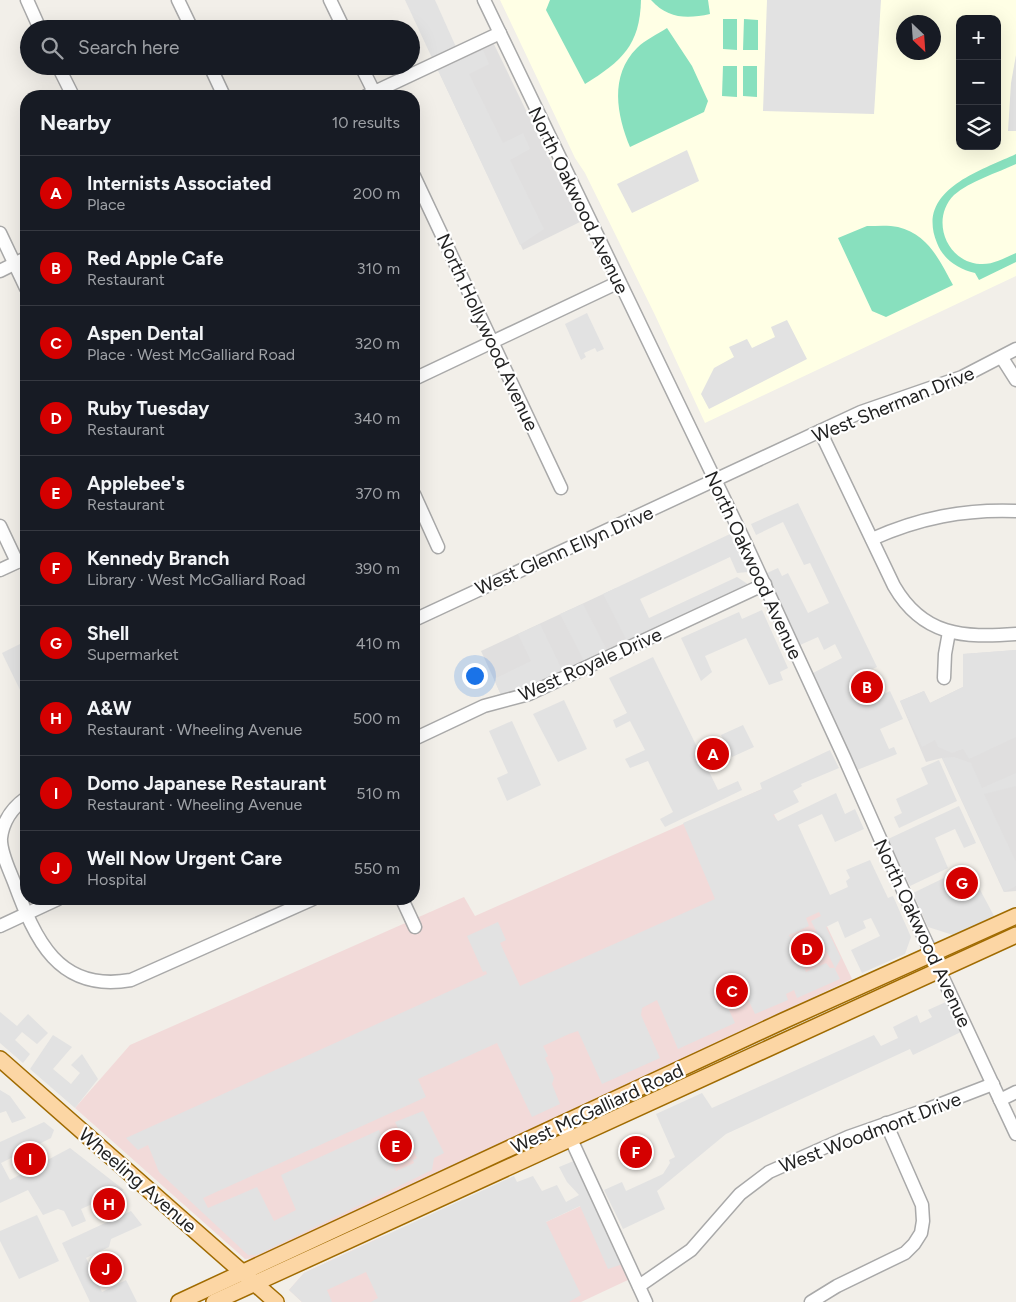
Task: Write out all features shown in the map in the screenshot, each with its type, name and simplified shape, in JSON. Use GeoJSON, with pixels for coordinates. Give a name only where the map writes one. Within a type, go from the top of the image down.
{"type":"FeatureCollection","features":[{"type":"Feature","properties":{"kind":"main road","name":"West McGalliard Road"},"geometry":{"type":"LineString","coordinates":[[179,1302],[784,1021],[1016,916]]}},
{"type":"Feature","properties":{"kind":"main road","name":"West McGalliard Road"},"geometry":{"type":"LineString","coordinates":[[214,1302],[1016,935]]}},
{"type":"Feature","properties":{"kind":"main road","name":"Wheeling Avenue"},"geometry":{"type":"LineString","coordinates":[[0,1059],[276,1302]]}},
{"type":"Feature","properties":{"kind":"street"},"geometry":{"type":"LineString","coordinates":[[27,0],[36,20]]}},
{"type":"Feature","properties":{"kind":"street"},"geometry":{"type":"LineString","coordinates":[[178,0],[188,20]]}},
{"type":"Feature","properties":{"kind":"street"},"geometry":{"type":"LineString","coordinates":[[330,0],[340,20]]}},
{"type":"Feature","properties":{"kind":"street","name":"North Oakwood Avenue"},"geometry":{"type":"LineString","coordinates":[[484,0],[764,584],[939,970],[1016,1134]]}},
{"type":"Feature","properties":{"kind":"street"},"geometry":{"type":"LineString","coordinates":[[420,72],[500,33]]}},
{"type":"Feature","properties":{"kind":"street"},"geometry":{"type":"LineString","coordinates":[[62,75],[70,90]]}},
{"type":"Feature","properties":{"kind":"street"},"geometry":{"type":"LineString","coordinates":[[214,75],[221,90]]}},
{"type":"Feature","properties":{"kind":"street"},"geometry":{"type":"LineString","coordinates":[[364,75],[370,90]]}},
{"type":"Feature","properties":{"kind":"street"},"geometry":{"type":"LineString","coordinates":[[382,90],[413,75]]}},
{"type":"Feature","properties":{"kind":"street","name":"North Hollywood Avenue"},"geometry":{"type":"LineString","coordinates":[[420,189],[561,488]]}},
{"type":"Feature","properties":{"kind":"street"},"geometry":{"type":"LineString","coordinates":[[0,233],[20,261],[0,271]]}},
{"type":"Feature","properties":{"kind":"street"},"geometry":{"type":"LineString","coordinates":[[420,376],[619,282]]}},
{"type":"Feature","properties":{"kind":"street","name":"West Sherman Drive"},"geometry":{"type":"LineString","coordinates":[[715,481],[861,412],[962,377],[1002,358],[1016,349]]}},
{"type":"Feature","properties":{"kind":"street"},"geometry":{"type":"LineString","coordinates":[[1002,358],[1016,380]]}},
{"type":"Feature","properties":{"kind":"street"},"geometry":{"type":"LineString","coordinates":[[820,432],[894,586],[904,602],[927,622],[950,632],[976,636],[1016,634]]}},
{"type":"Feature","properties":{"kind":"street","name":"West Glenn Ellyn Drive"},"geometry":{"type":"LineString","coordinates":[[420,617],[715,481]]}},
{"type":"Feature","properties":{"kind":"street"},"geometry":{"type":"LineString","coordinates":[[420,507],[438,547]]}},
{"type":"Feature","properties":{"kind":"street"},"geometry":{"type":"LineString","coordinates":[[872,539],[930,518],[968,511],[1016,510]]}},
{"type":"Feature","properties":{"kind":"street"},"geometry":{"type":"LineString","coordinates":[[0,526],[20,557]]}},
{"type":"Feature","properties":{"kind":"street"},"geometry":{"type":"LineString","coordinates":[[0,570],[20,561]]}},
{"type":"Feature","properties":{"kind":"street","name":"West Royale Drive"},"geometry":{"type":"LineString","coordinates":[[420,736],[484,706],[529,694],[764,584]]}},
{"type":"Feature","properties":{"kind":"street"},"geometry":{"type":"LineString","coordinates":[[944,678],[944,654],[950,632]]}},
{"type":"Feature","properties":{"kind":"street"},"geometry":{"type":"LineString","coordinates":[[20,803],[10,812],[0,840],[20,896]]}},
{"type":"Feature","properties":{"kind":"street"},"geometry":{"type":"LineString","coordinates":[[23,905],[40,942],[57,962],[82,977],[108,982],[131,980],[145,975],[300,905]]}},
{"type":"Feature","properties":{"kind":"street"},"geometry":{"type":"LineString","coordinates":[[0,926],[44,905]]}},
{"type":"Feature","properties":{"kind":"street"},"geometry":{"type":"LineString","coordinates":[[405,905],[415,927]]}},
{"type":"Feature","properties":{"kind":"street","name":"West Woodmont Drive"},"geometry":{"type":"LineString","coordinates":[[639,1286],[691,1250],[740,1194],[782,1165],[848,1137],[993,1084]]}},
{"type":"Feature","properties":{"kind":"street"},"geometry":{"type":"LineString","coordinates":[[1000,1100],[1016,1092]]}},
{"type":"Feature","properties":{"kind":"street"},"geometry":{"type":"LineString","coordinates":[[564,1124],[646,1302]]}},
{"type":"Feature","properties":{"kind":"street"},"geometry":{"type":"LineString","coordinates":[[810,1302],[837,1286],[904,1253],[914,1244],[920,1233],[923,1221],[922,1205],[886,1124]]}},
{"type":"Feature","properties":{"kind":"street"},"geometry":{"type":"LineString","coordinates":[[255,1284],[262,1302]]}},
{"type":"Feature","properties":{"kind":"shaded area"},"geometry":{"type":"Polygon","coordinates":[[[405,0],[435,0],[456,47],[432,58],[420,32],[420,20],[414,20],[405,0]]]}},
{"type":"Feature","properties":{"kind":"shaded area"},"geometry":{"type":"Polygon","coordinates":[[[500,0],[1016,0],[1016,276],[705,423],[655,315],[585,173],[575,158],[500,0]]]}},
{"type":"Feature","properties":{"kind":"shaded area"},"geometry":{"type":"Polygon","coordinates":[[[767,0],[881,0],[874,114],[763,111],[767,0]]]}},
{"type":"Feature","properties":{"kind":"shaded area"},"geometry":{"type":"Polygon","coordinates":[[[491,38],[580,222],[523,250],[435,64],[491,38]]]}},
{"type":"Feature","properties":{"kind":"shaded area"},"geometry":{"type":"Polygon","coordinates":[[[483,50],[489,64],[469,74],[503,143],[523,133],[530,149],[510,160],[544,229],[520,245],[438,70],[483,50]]]}},
{"type":"Feature","properties":{"kind":"shaded area"},"geometry":{"type":"Polygon","coordinates":[[[1016,55],[1016,131],[1008,131],[1011,83],[1016,55]]]}},
{"type":"Feature","properties":{"kind":"shaded area"},"geometry":{"type":"Polygon","coordinates":[[[687,150],[699,181],[632,213],[617,184],[687,150]]]}},
{"type":"Feature","properties":{"kind":"shaded area"},"geometry":{"type":"Polygon","coordinates":[[[587,313],[604,349],[597,352],[595,348],[584,353],[586,357],[581,360],[565,324],[587,313]]]}},
{"type":"Feature","properties":{"kind":"shaded area"},"geometry":{"type":"Polygon","coordinates":[[[787,320],[807,359],[709,409],[701,394],[714,368],[734,357],[729,347],[747,339],[752,348],[775,337],[771,327],[787,320]]]}},
{"type":"Feature","properties":{"kind":"shaded area"},"geometry":{"type":"Polygon","coordinates":[[[798,503],[877,667],[852,678],[864,704],[890,691],[903,719],[880,729],[889,749],[894,747],[897,754],[857,770],[813,673],[842,658],[835,644],[824,650],[818,637],[800,645],[767,573],[778,568],[782,576],[788,573],[808,613],[829,603],[810,563],[804,565],[783,522],[756,535],[751,524],[798,503]]]}},
{"type":"Feature","properties":{"kind":"shaded area"},"geometry":{"type":"Polygon","coordinates":[[[730,534],[748,572],[737,573],[730,557],[640,599],[649,618],[737,577],[749,585],[628,643],[603,594],[730,534]]]}},
{"type":"Feature","properties":{"kind":"shaded area"},"geometry":{"type":"Polygon","coordinates":[[[616,588],[638,637],[585,663],[502,697],[481,651],[616,588]]]}},
{"type":"Feature","properties":{"kind":"shaded area"},"geometry":{"type":"Polygon","coordinates":[[[583,604],[608,652],[585,663],[560,614],[583,604]]]}},
{"type":"Feature","properties":{"kind":"shaded area"},"geometry":{"type":"Polygon","coordinates":[[[762,610],[788,668],[780,672],[783,680],[769,685],[746,638],[705,656],[712,672],[701,681],[681,638],[739,612],[742,619],[762,610]]]}},
{"type":"Feature","properties":{"kind":"shaded area"},"geometry":{"type":"Polygon","coordinates":[[[540,624],[564,674],[528,691],[502,697],[494,679],[531,661],[518,634],[540,624]]]}},
{"type":"Feature","properties":{"kind":"shaded area"},"geometry":{"type":"Polygon","coordinates":[[[20,644],[20,690],[2,653],[20,644]]]}},
{"type":"Feature","properties":{"kind":"shaded area"},"geometry":{"type":"Polygon","coordinates":[[[1016,650],[1016,891],[1004,892],[942,758],[926,762],[900,701],[924,691],[930,703],[963,687],[963,654],[1016,650]]]}},
{"type":"Feature","properties":{"kind":"shaded area"},"geometry":{"type":"Polygon","coordinates":[[[1016,650],[1016,737],[969,759],[963,749],[952,753],[938,747],[935,740],[922,747],[900,701],[924,691],[930,703],[963,687],[963,654],[1016,650]]]}},
{"type":"Feature","properties":{"kind":"shaded area"},"geometry":{"type":"Polygon","coordinates":[[[653,657],[718,790],[738,781],[742,790],[665,827],[660,819],[673,812],[648,761],[630,768],[625,759],[645,750],[630,721],[616,728],[613,720],[627,713],[609,678],[653,657]]]}},
{"type":"Feature","properties":{"kind":"shaded area"},"geometry":{"type":"Polygon","coordinates":[[[564,700],[587,749],[558,762],[533,714],[564,700]]]}},
{"type":"Feature","properties":{"kind":"shaded area"},"geometry":{"type":"Polygon","coordinates":[[[512,721],[541,785],[507,801],[497,778],[508,773],[489,731],[512,721]]]}},
{"type":"Feature","properties":{"kind":"shaded area"},"geometry":{"type":"Polygon","coordinates":[[[743,725],[754,747],[732,757],[721,735],[743,725]]]}},
{"type":"Feature","properties":{"kind":"shaded area"},"geometry":{"type":"Polygon","coordinates":[[[830,750],[839,768],[801,784],[802,786],[793,791],[799,802],[773,815],[778,821],[836,793],[845,814],[855,809],[864,829],[835,842],[822,814],[798,825],[830,895],[848,887],[846,881],[850,878],[846,870],[870,860],[888,898],[893,896],[911,937],[905,954],[862,973],[851,950],[880,936],[871,918],[863,921],[866,928],[845,938],[838,921],[826,927],[841,958],[835,969],[840,979],[797,998],[794,990],[786,994],[788,1000],[755,1014],[736,974],[717,984],[735,1023],[678,1049],[657,1000],[642,1008],[641,1015],[660,1058],[602,1084],[578,1031],[569,1034],[543,1046],[548,1056],[545,1058],[554,1078],[552,1084],[560,1104],[532,1117],[497,1043],[418,1079],[426,1097],[203,1198],[208,1208],[257,1187],[274,1221],[296,1210],[281,1175],[379,1130],[396,1171],[414,1163],[413,1160],[417,1158],[411,1146],[407,1147],[395,1122],[423,1111],[444,1153],[434,1158],[432,1170],[257,1255],[248,1255],[159,1172],[148,1145],[138,1150],[126,1138],[487,974],[486,971],[483,972],[467,936],[498,922],[506,940],[500,943],[520,986],[715,899],[683,823],[762,789],[760,783],[830,750]],[[819,912],[806,918],[809,926],[789,935],[806,972],[826,963],[830,968],[835,968],[811,921],[821,916],[819,912]]]}},
{"type":"Feature","properties":{"kind":"shaded area"},"geometry":{"type":"Polygon","coordinates":[[[954,757],[971,763],[982,788],[1016,773],[1016,786],[984,794],[1016,862],[1016,886],[1004,892],[942,758],[954,757]]]}},
{"type":"Feature","properties":{"kind":"shaded area"},"geometry":{"type":"Polygon","coordinates":[[[939,760],[957,801],[899,828],[894,817],[902,813],[896,799],[928,784],[921,768],[939,760]]]}},
{"type":"Feature","properties":{"kind":"shaded area"},"geometry":{"type":"Polygon","coordinates":[[[762,789],[852,979],[263,1257],[245,1259],[75,1108],[130,1045],[464,897],[475,916],[762,789]]]}},
{"type":"Feature","properties":{"kind":"shaded area"},"geometry":{"type":"Polygon","coordinates":[[[959,806],[976,843],[964,848],[955,829],[935,838],[948,868],[910,886],[888,839],[959,806]]]}},
{"type":"Feature","properties":{"kind":"shaded area"},"geometry":{"type":"Polygon","coordinates":[[[944,878],[953,898],[978,886],[994,916],[953,935],[928,927],[913,893],[944,878]]]}},
{"type":"Feature","properties":{"kind":"shaded area"},"geometry":{"type":"Polygon","coordinates":[[[948,1001],[963,1031],[913,1055],[910,1049],[726,1134],[657,1191],[665,1209],[623,1229],[604,1190],[622,1182],[626,1191],[663,1174],[670,1163],[669,1160],[675,1157],[656,1114],[702,1093],[712,1108],[874,1035],[881,1046],[898,1038],[893,1027],[917,1015],[920,1023],[932,1017],[928,1010],[948,1001]]]}},
{"type":"Feature","properties":{"kind":"shaded area"},"geometry":{"type":"Polygon","coordinates":[[[0,1012],[17,1026],[28,1014],[48,1033],[37,1044],[22,1032],[15,1040],[30,1054],[23,1063],[0,1043],[0,1012]]]}},
{"type":"Feature","properties":{"kind":"shaded area"},"geometry":{"type":"Polygon","coordinates":[[[53,1035],[72,1047],[53,1069],[71,1084],[80,1073],[71,1065],[82,1054],[98,1079],[75,1108],[30,1069],[53,1035]]]}},
{"type":"Feature","properties":{"kind":"shaded area"},"geometry":{"type":"Polygon","coordinates":[[[0,1090],[10,1096],[26,1118],[12,1123],[6,1111],[0,1113],[0,1090]]]}},
{"type":"Feature","properties":{"kind":"shaded area"},"geometry":{"type":"Polygon","coordinates":[[[44,1122],[54,1130],[51,1138],[1,1163],[10,1180],[70,1148],[124,1190],[81,1209],[86,1221],[72,1227],[64,1211],[58,1209],[43,1215],[28,1190],[0,1203],[0,1142],[44,1122]]]}},
{"type":"Feature","properties":{"kind":"shaded area"},"geometry":{"type":"Polygon","coordinates":[[[576,1160],[623,1264],[608,1269],[580,1206],[546,1222],[581,1295],[569,1302],[371,1302],[378,1298],[366,1272],[327,1290],[332,1302],[302,1302],[289,1290],[304,1273],[514,1176],[517,1182],[533,1176],[542,1191],[557,1185],[566,1202],[579,1195],[567,1182],[559,1167],[576,1160]]]}},
{"type":"Feature","properties":{"kind":"shaded area"},"geometry":{"type":"Polygon","coordinates":[[[594,1200],[630,1279],[581,1302],[302,1302],[289,1290],[304,1273],[381,1237],[401,1230],[537,1226],[594,1200]]]}},
{"type":"Feature","properties":{"kind":"shaded area"},"geometry":{"type":"Polygon","coordinates":[[[131,1211],[142,1225],[111,1239],[109,1247],[86,1258],[102,1292],[126,1280],[137,1302],[90,1302],[62,1243],[131,1211]]]}},
{"type":"Feature","properties":{"kind":"shaded area"},"geometry":{"type":"Polygon","coordinates":[[[37,1215],[59,1261],[19,1279],[0,1241],[0,1231],[37,1215]]]}},
{"type":"Feature","properties":{"kind":"green space"},"geometry":{"type":"Polygon","coordinates":[[[550,0],[641,0],[640,16],[633,40],[619,59],[585,84],[546,10],[550,0]]]}},
{"type":"Feature","properties":{"kind":"green space"},"geometry":{"type":"Polygon","coordinates":[[[651,0],[708,0],[710,14],[693,17],[678,16],[664,11],[651,0]]]}},
{"type":"Feature","properties":{"kind":"green space"},"geometry":{"type":"Polygon","coordinates":[[[723,19],[737,19],[737,50],[723,49],[723,19]]]}},
{"type":"Feature","properties":{"kind":"green space"},"geometry":{"type":"Polygon","coordinates":[[[744,19],[758,20],[758,50],[743,50],[744,19]]]}},
{"type":"Feature","properties":{"kind":"green space"},"geometry":{"type":"Polygon","coordinates":[[[667,28],[692,66],[708,101],[704,112],[630,147],[619,109],[619,83],[622,71],[628,59],[637,48],[667,28]]]}},
{"type":"Feature","properties":{"kind":"green space"},"geometry":{"type":"Polygon","coordinates":[[[723,66],[737,66],[737,97],[722,96],[723,66]]]}},
{"type":"Feature","properties":{"kind":"green space"},"geometry":{"type":"Polygon","coordinates":[[[743,66],[757,66],[757,97],[743,96],[743,66]]]}},
{"type":"Feature","properties":{"kind":"green space"},"geometry":{"type":"Polygon","coordinates":[[[1016,154],[1016,164],[976,181],[954,195],[947,205],[943,216],[945,238],[958,256],[980,264],[998,261],[1016,253],[1016,262],[979,280],[975,273],[963,269],[943,254],[937,243],[933,225],[935,209],[943,196],[955,185],[969,176],[1016,154]]]}},
{"type":"Feature","properties":{"kind":"green space"},"geometry":{"type":"Polygon","coordinates":[[[867,226],[898,227],[917,236],[925,242],[938,258],[953,285],[886,317],[872,311],[838,238],[867,226]]]}},
{"type":"Feature","properties":{"kind":"place","name":"Red Apple Cafe"},"geometry":{"type":"Point","coordinates":[867,687]}},
{"type":"Feature","properties":{"kind":"place","name":"Internists Associated"},"geometry":{"type":"Point","coordinates":[713,754]}},
{"type":"Feature","properties":{"kind":"place","name":"Shell"},"geometry":{"type":"Point","coordinates":[962,883]}},
{"type":"Feature","properties":{"kind":"place","name":"Ruby Tuesday"},"geometry":{"type":"Point","coordinates":[807,949]}},
{"type":"Feature","properties":{"kind":"place","name":"Aspen Dental"},"geometry":{"type":"Point","coordinates":[732,991]}},
{"type":"Feature","properties":{"kind":"place","name":"Applebee's"},"geometry":{"type":"Point","coordinates":[396,1146]}},
{"type":"Feature","properties":{"kind":"place","name":"Kennedy Branch"},"geometry":{"type":"Point","coordinates":[636,1152]}},
{"type":"Feature","properties":{"kind":"place","name":"Domo Japanese Restaurant"},"geometry":{"type":"Point","coordinates":[30,1159]}},
{"type":"Feature","properties":{"kind":"place","name":"A&W"},"geometry":{"type":"Point","coordinates":[109,1204]}},
{"type":"Feature","properties":{"kind":"place","name":"Well Now Urgent Care"},"geometry":{"type":"Point","coordinates":[106,1269]}}]}
